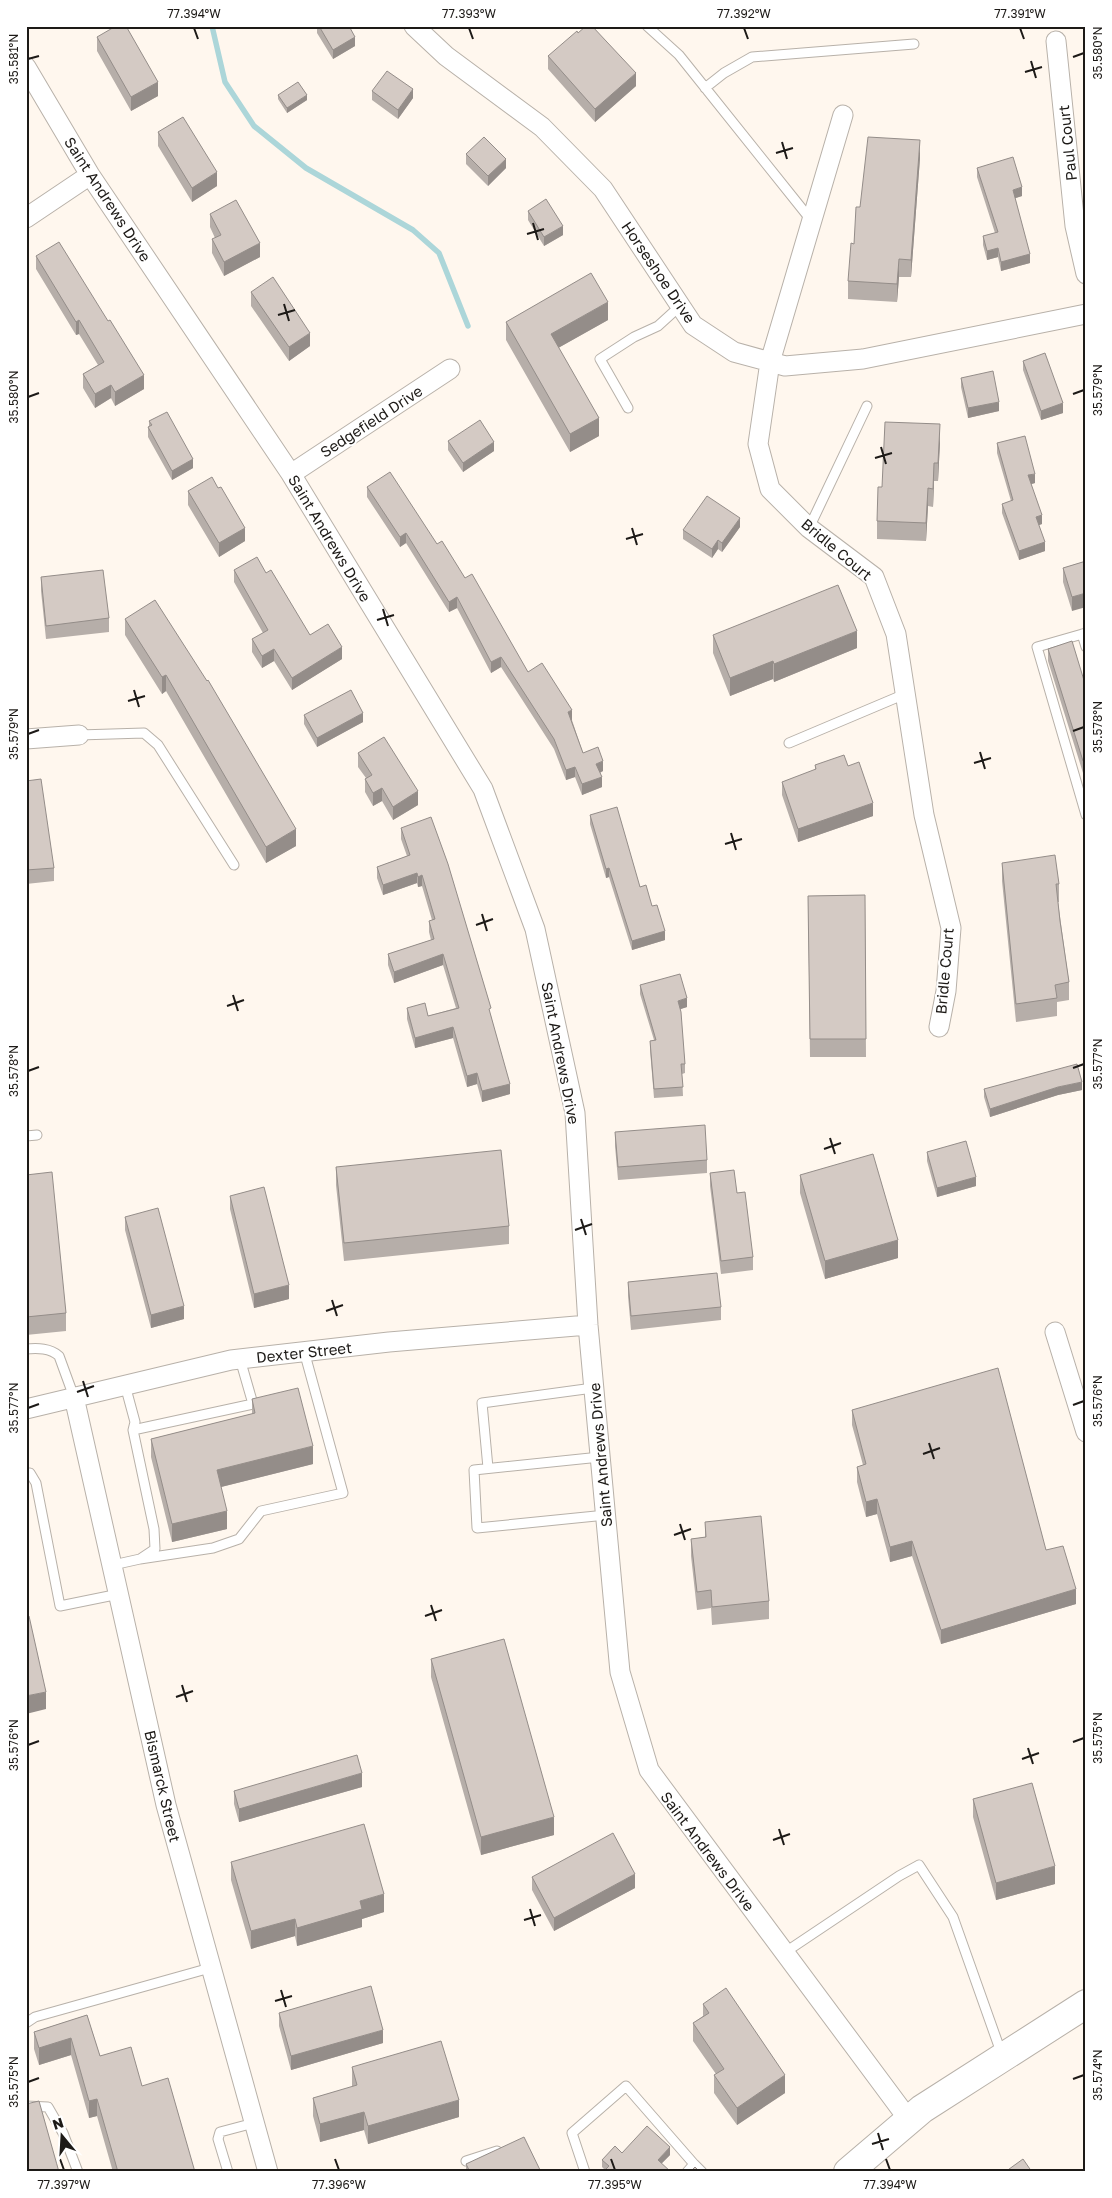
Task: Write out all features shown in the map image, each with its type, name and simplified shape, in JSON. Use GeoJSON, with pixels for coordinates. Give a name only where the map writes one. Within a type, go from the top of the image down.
{"type":"FeatureCollection","features":[{"type":"Feature","properties":{"kind":"highway"},"geometry":{"type":"LineString","coordinates":[[848,2172],[909,2120],[1086,2004]]}},
{"type":"Feature","properties":{"kind":"street","name":"Horseshoe Drive"},"geometry":{"type":"LineString","coordinates":[[414,26],[446,56],[542,128],[603,189],[693,325],[734,352],[784,366],[864,359],[1086,314]]}},
{"type":"Feature","properties":{"kind":"street","name":"Paul Court"},"geometry":{"type":"LineString","coordinates":[[1056,41],[1075,226],[1086,274]]}},
{"type":"Feature","properties":{"kind":"street","name":"Saint Andrews Drive"},"geometry":{"type":"LineString","coordinates":[[26,66],[90,175],[291,474],[483,788],[535,929],[575,1114],[588,1326],[620,1672],[649,1770],[909,2120]]}},
{"type":"Feature","properties":{"kind":"street","name":"Bridle Court"},"geometry":{"type":"LineString","coordinates":[[843,116],[770,362],[758,444],[770,488],[809,528],[874,577],[896,634],[924,815],[951,928],[946,991],[939,1027]]}},
{"type":"Feature","properties":{"kind":"street"},"geometry":{"type":"LineString","coordinates":[[26,218],[90,175]]}},
{"type":"Feature","properties":{"kind":"street","name":"Sedgefield Drive"},"geometry":{"type":"LineString","coordinates":[[291,474],[450,369]]}},
{"type":"Feature","properties":{"kind":"street"},"geometry":{"type":"LineString","coordinates":[[26,739],[79,735]]}},
{"type":"Feature","properties":{"kind":"street","name":"Dexter Street"},"geometry":{"type":"LineString","coordinates":[[26,1409],[240,1359],[304,1351],[588,1326]]}},
{"type":"Feature","properties":{"kind":"street"},"geometry":{"type":"LineString","coordinates":[[1055,1332],[1086,1432]]}},
{"type":"Feature","properties":{"kind":"street","name":"Bismarck Street"},"geometry":{"type":"LineString","coordinates":[[74,1397],[120,1594],[166,1805],[268,2172]]}},
{"type":"Feature","properties":{"kind":"lane"},"geometry":{"type":"LineString","coordinates":[[647,26],[679,56],[812,221]]}},
{"type":"Feature","properties":{"kind":"lane"},"geometry":{"type":"LineString","coordinates":[[705,88],[724,72],[752,57],[914,44]]}},
{"type":"Feature","properties":{"kind":"lane"},"geometry":{"type":"LineString","coordinates":[[628,408],[600,359],[634,337],[658,326],[680,306]]}},
{"type":"Feature","properties":{"kind":"lane"},"geometry":{"type":"LineString","coordinates":[[809,528],[867,406]]}},
{"type":"Feature","properties":{"kind":"lane"},"geometry":{"type":"LineString","coordinates":[[1086,647],[1084,634],[1038,647],[1086,815]]}},
{"type":"Feature","properties":{"kind":"lane"},"geometry":{"type":"LineString","coordinates":[[790,743],[905,694]]}},
{"type":"Feature","properties":{"kind":"lane"},"geometry":{"type":"LineString","coordinates":[[79,735],[144,733],[158,745],[234,865]]}},
{"type":"Feature","properties":{"kind":"lane"},"geometry":{"type":"LineString","coordinates":[[26,1136],[37,1135]]}},
{"type":"Feature","properties":{"kind":"lane"},"geometry":{"type":"LineString","coordinates":[[26,1349],[38,1348],[54,1351],[59,1356],[74,1397]]}},
{"type":"Feature","properties":{"kind":"lane"},"geometry":{"type":"LineString","coordinates":[[113,1565],[213,1548],[239,1539],[261,1511],[343,1493],[304,1351]]}},
{"type":"Feature","properties":{"kind":"lane"},"geometry":{"type":"LineString","coordinates":[[133,1430],[253,1404],[240,1359]]}},
{"type":"Feature","properties":{"kind":"lane"},"geometry":{"type":"LineString","coordinates":[[125,1385],[135,1422],[133,1430],[154,1529],[155,1549],[140,1559]]}},
{"type":"Feature","properties":{"kind":"lane"},"geometry":{"type":"LineString","coordinates":[[488,1468],[482,1403],[594,1388]]}},
{"type":"Feature","properties":{"kind":"lane"},"geometry":{"type":"LineString","coordinates":[[600,1457],[474,1470],[477,1528],[606,1516]]}},
{"type":"Feature","properties":{"kind":"lane"},"geometry":{"type":"LineString","coordinates":[[26,1473],[30,1473],[36,1483],[60,1606],[120,1594]]}},
{"type":"Feature","properties":{"kind":"lane"},"geometry":{"type":"LineString","coordinates":[[784,1953],[898,1876],[919,1865],[953,1917],[1003,2057]]}},
{"type":"Feature","properties":{"kind":"lane"},"geometry":{"type":"LineString","coordinates":[[26,2022],[35,2017],[210,1968]]}},
{"type":"Feature","properties":{"kind":"lane"},"geometry":{"type":"LineString","coordinates":[[585,2172],[572,2133],[626,2086],[702,2172]]}},
{"type":"Feature","properties":{"kind":"lane"},"geometry":{"type":"LineString","coordinates":[[26,2106],[48,2107],[63,2133],[78,2172]]}},
{"type":"Feature","properties":{"kind":"lane"},"geometry":{"type":"LineString","coordinates":[[228,2172],[218,2139],[220,2132],[254,2123]]}},
{"type":"Feature","properties":{"kind":"lane"},"geometry":{"type":"LineString","coordinates":[[466,2161],[509,2147]]}},
{"type":"Feature","properties":{"kind":"lane"},"geometry":{"type":"LineString","coordinates":[[686,2172],[694,2164]]}},
{"type":"Feature","properties":{"kind":"building"},"geometry":{"type":"Polygon","coordinates":[[[116,26],[126,26],[158,82],[131,97],[97,37],[116,26]]]}},
{"type":"Feature","properties":{"kind":"building"},"geometry":{"type":"Polygon","coordinates":[[[319,26],[349,26],[355,37],[333,50],[319,26]]]}},
{"type":"Feature","properties":{"kind":"building"},"geometry":{"type":"Polygon","coordinates":[[[586,26],[592,26],[636,73],[595,109],[548,56],[577,31],[578,33],[586,26]]]}},
{"type":"Feature","properties":{"kind":"building"},"geometry":{"type":"Polygon","coordinates":[[[387,71],[413,89],[398,110],[372,91],[387,71]]]}},
{"type":"Feature","properties":{"kind":"building"},"geometry":{"type":"Polygon","coordinates":[[[298,82],[307,95],[287,108],[278,95],[298,82]]]}},
{"type":"Feature","properties":{"kind":"building"},"geometry":{"type":"Polygon","coordinates":[[[183,117],[217,172],[192,188],[158,132],[183,117]]]}},
{"type":"Feature","properties":{"kind":"building"},"geometry":{"type":"Polygon","coordinates":[[[484,137],[506,159],[488,176],[466,154],[484,137]]]}},
{"type":"Feature","properties":{"kind":"building"},"geometry":{"type":"Polygon","coordinates":[[[868,137],[920,140],[911,260],[899,259],[897,284],[848,281],[851,243],[854,244],[856,207],[860,207],[868,137]]]}},
{"type":"Feature","properties":{"kind":"building"},"geometry":{"type":"Polygon","coordinates":[[[1013,157],[1022,187],[1013,190],[1030,254],[1001,262],[998,248],[987,251],[983,236],[998,232],[977,168],[1013,157]]]}},
{"type":"Feature","properties":{"kind":"building"},"geometry":{"type":"Polygon","coordinates":[[[546,199],[563,226],[544,237],[528,211],[546,199]]]}},
{"type":"Feature","properties":{"kind":"building"},"geometry":{"type":"Polygon","coordinates":[[[236,200],[260,243],[224,262],[212,239],[221,235],[210,214],[236,200]]]}},
{"type":"Feature","properties":{"kind":"building"},"geometry":{"type":"Polygon","coordinates":[[[59,242],[144,375],[115,392],[111,385],[95,394],[83,374],[104,362],[79,320],[76,322],[36,256],[59,242]]]}},
{"type":"Feature","properties":{"kind":"building"},"geometry":{"type":"Polygon","coordinates":[[[591,273],[608,302],[551,334],[599,418],[570,434],[506,322],[591,273]]]}},
{"type":"Feature","properties":{"kind":"building"},"geometry":{"type":"Polygon","coordinates":[[[273,277],[310,333],[289,347],[251,292],[273,277]]]}},
{"type":"Feature","properties":{"kind":"building"},"geometry":{"type":"Polygon","coordinates":[[[1045,353],[1063,403],[1041,411],[1023,361],[1045,353]]]}},
{"type":"Feature","properties":{"kind":"building"},"geometry":{"type":"Polygon","coordinates":[[[993,371],[999,402],[968,408],[961,378],[993,371]]]}},
{"type":"Feature","properties":{"kind":"building"},"geometry":{"type":"Polygon","coordinates":[[[167,412],[193,459],[172,471],[148,427],[152,425],[149,421],[167,412]]]}},
{"type":"Feature","properties":{"kind":"building"},"geometry":{"type":"Polygon","coordinates":[[[480,420],[494,442],[463,463],[448,441],[480,420]]]}},
{"type":"Feature","properties":{"kind":"building"},"geometry":{"type":"Polygon","coordinates":[[[885,422],[940,424],[938,463],[934,463],[933,489],[928,488],[926,523],[877,521],[878,487],[882,487],[885,422]]]}},
{"type":"Feature","properties":{"kind":"building"},"geometry":{"type":"Polygon","coordinates":[[[1025,436],[1035,474],[1028,475],[1042,515],[1036,517],[1045,542],[1019,551],[1002,504],[1013,500],[997,443],[1025,436]]]}},
{"type":"Feature","properties":{"kind":"building"},"geometry":{"type":"Polygon","coordinates":[[[390,472],[437,544],[442,541],[465,578],[472,574],[528,672],[542,663],[572,710],[568,712],[583,753],[598,747],[603,761],[596,764],[602,777],[582,784],[575,767],[566,770],[554,739],[501,657],[491,662],[457,597],[449,602],[406,533],[400,537],[367,487],[390,472]]]}},
{"type":"Feature","properties":{"kind":"building"},"geometry":{"type":"Polygon","coordinates":[[[212,477],[218,488],[221,487],[245,528],[219,543],[188,491],[212,477]]]}},
{"type":"Feature","properties":{"kind":"building"},"geometry":{"type":"Polygon","coordinates":[[[707,496],[740,518],[722,543],[718,540],[712,549],[683,530],[707,496]]]}},
{"type":"Feature","properties":{"kind":"building"},"geometry":{"type":"Polygon","coordinates":[[[257,557],[266,573],[271,570],[310,635],[328,624],[342,647],[292,678],[274,649],[262,656],[252,639],[268,630],[234,570],[257,557]]]}},
{"type":"Feature","properties":{"kind":"building"},"geometry":{"type":"Polygon","coordinates":[[[1086,561],[1086,593],[1072,597],[1063,568],[1086,561]]]}},
{"type":"Feature","properties":{"kind":"building"},"geometry":{"type":"Polygon","coordinates":[[[103,570],[109,618],[46,626],[41,577],[103,570]]]}},
{"type":"Feature","properties":{"kind":"building"},"geometry":{"type":"Polygon","coordinates":[[[838,585],[857,631],[774,664],[773,661],[730,678],[713,635],[838,585]]]}},
{"type":"Feature","properties":{"kind":"building"},"geometry":{"type":"Polygon","coordinates":[[[155,600],[208,680],[296,829],[266,847],[166,675],[162,677],[125,619],[155,600]]]}},
{"type":"Feature","properties":{"kind":"building"},"geometry":{"type":"Polygon","coordinates":[[[1072,641],[1086,687],[1086,765],[1083,761],[1048,649],[1072,641]]]}},
{"type":"Feature","properties":{"kind":"building"},"geometry":{"type":"Polygon","coordinates":[[[351,690],[363,713],[317,738],[304,715],[351,690]]]}},
{"type":"Feature","properties":{"kind":"building"},"geometry":{"type":"Polygon","coordinates":[[[384,737],[418,791],[393,807],[382,788],[373,793],[365,779],[372,775],[358,753],[384,737]]]}},
{"type":"Feature","properties":{"kind":"building"},"geometry":{"type":"Polygon","coordinates":[[[844,755],[848,766],[859,762],[873,803],[798,829],[782,782],[816,769],[815,765],[844,755]]]}},
{"type":"Feature","properties":{"kind":"building"},"geometry":{"type":"Polygon","coordinates":[[[41,779],[54,868],[26,870],[26,781],[41,779]]]}},
{"type":"Feature","properties":{"kind":"building"},"geometry":{"type":"Polygon","coordinates":[[[617,807],[640,887],[646,885],[652,906],[657,905],[665,931],[632,941],[609,868],[606,869],[590,815],[617,807]]]}},
{"type":"Feature","properties":{"kind":"building"},"geometry":{"type":"Polygon","coordinates":[[[431,817],[448,864],[491,1008],[489,1009],[510,1084],[482,1091],[477,1073],[467,1076],[453,1027],[415,1038],[407,1008],[425,1003],[428,1016],[459,1008],[443,954],[394,972],[388,954],[434,939],[429,921],[435,919],[422,875],[418,877],[417,873],[383,885],[377,867],[410,855],[401,828],[431,817]]]}},
{"type":"Feature","properties":{"kind":"building"},"geometry":{"type":"Polygon","coordinates":[[[1055,855],[1059,884],[1056,884],[1060,921],[1069,982],[1055,985],[1057,998],[1016,1004],[1002,863],[1055,855]]]}},
{"type":"Feature","properties":{"kind":"building"},"geometry":{"type":"Polygon","coordinates":[[[865,895],[866,1039],[810,1039],[808,896],[865,895]]]}},
{"type":"Feature","properties":{"kind":"building"},"geometry":{"type":"Polygon","coordinates":[[[680,974],[687,998],[678,1001],[681,1012],[685,1064],[681,1064],[683,1087],[654,1089],[650,1041],[656,1040],[640,985],[680,974]]]}},
{"type":"Feature","properties":{"kind":"building"},"geometry":{"type":"Polygon","coordinates":[[[1077,1064],[1082,1082],[1058,1087],[990,1109],[984,1089],[1077,1064]]]}},
{"type":"Feature","properties":{"kind":"building"},"geometry":{"type":"Polygon","coordinates":[[[705,1125],[707,1160],[618,1167],[615,1132],[705,1125]]]}},
{"type":"Feature","properties":{"kind":"building"},"geometry":{"type":"Polygon","coordinates":[[[966,1141],[976,1177],[937,1188],[927,1152],[966,1141]]]}},
{"type":"Feature","properties":{"kind":"building"},"geometry":{"type":"Polygon","coordinates":[[[501,1150],[509,1226],[344,1243],[336,1167],[501,1150]]]}},
{"type":"Feature","properties":{"kind":"building"},"geometry":{"type":"Polygon","coordinates":[[[873,1154],[898,1240],[825,1261],[800,1175],[873,1154]]]}},
{"type":"Feature","properties":{"kind":"building"},"geometry":{"type":"Polygon","coordinates":[[[734,1170],[737,1193],[745,1192],[753,1257],[721,1261],[710,1173],[734,1170]]]}},
{"type":"Feature","properties":{"kind":"building"},"geometry":{"type":"Polygon","coordinates":[[[52,1172],[66,1313],[26,1317],[26,1175],[52,1172]]]}},
{"type":"Feature","properties":{"kind":"building"},"geometry":{"type":"Polygon","coordinates":[[[264,1187],[289,1285],[254,1294],[230,1196],[264,1187]]]}},
{"type":"Feature","properties":{"kind":"building"},"geometry":{"type":"Polygon","coordinates":[[[158,1208],[184,1306],[151,1315],[125,1217],[158,1208]]]}},
{"type":"Feature","properties":{"kind":"building"},"geometry":{"type":"Polygon","coordinates":[[[717,1273],[721,1307],[631,1316],[628,1282],[717,1273]]]}},
{"type":"Feature","properties":{"kind":"building"},"geometry":{"type":"Polygon","coordinates":[[[998,1368],[1046,1550],[1063,1546],[1076,1589],[941,1630],[912,1541],[890,1547],[877,1499],[866,1502],[857,1467],[866,1464],[852,1410],[998,1368]]]}},
{"type":"Feature","properties":{"kind":"building"},"geometry":{"type":"Polygon","coordinates":[[[298,1388],[313,1446],[217,1470],[227,1511],[172,1524],[151,1439],[255,1413],[252,1399],[298,1388]]]}},
{"type":"Feature","properties":{"kind":"building"},"geometry":{"type":"Polygon","coordinates":[[[761,1516],[769,1601],[712,1607],[711,1590],[697,1592],[691,1539],[706,1537],[705,1522],[761,1516]]]}},
{"type":"Feature","properties":{"kind":"building"},"geometry":{"type":"Polygon","coordinates":[[[26,1616],[29,1616],[46,1692],[26,1696],[26,1616]]]}},
{"type":"Feature","properties":{"kind":"building"},"geometry":{"type":"Polygon","coordinates":[[[504,1639],[554,1817],[481,1837],[431,1659],[504,1639]]]}},
{"type":"Feature","properties":{"kind":"building"},"geometry":{"type":"Polygon","coordinates":[[[357,1755],[362,1773],[239,1809],[234,1791],[357,1755]]]}},
{"type":"Feature","properties":{"kind":"building"},"geometry":{"type":"Polygon","coordinates":[[[1032,1783],[1055,1866],[996,1883],[973,1799],[1032,1783]]]}},
{"type":"Feature","properties":{"kind":"building"},"geometry":{"type":"Polygon","coordinates":[[[364,1824],[384,1894],[360,1901],[362,1909],[297,1928],[295,1919],[251,1931],[231,1862],[364,1824]]]}},
{"type":"Feature","properties":{"kind":"building"},"geometry":{"type":"Polygon","coordinates":[[[613,1833],[635,1874],[554,1918],[532,1877],[613,1833]]]}},
{"type":"Feature","properties":{"kind":"building"},"geometry":{"type":"Polygon","coordinates":[[[371,1986],[383,2030],[291,2056],[279,2013],[371,1986]]]}},
{"type":"Feature","properties":{"kind":"building"},"geometry":{"type":"Polygon","coordinates":[[[726,1988],[785,2075],[737,2108],[714,2075],[724,2069],[693,2023],[709,2013],[703,2004],[726,1988]]]}},
{"type":"Feature","properties":{"kind":"building"},"geometry":{"type":"Polygon","coordinates":[[[87,2015],[100,2056],[131,2047],[142,2086],[168,2078],[195,2172],[118,2172],[97,2099],[89,2101],[71,2038],[39,2048],[34,2032],[87,2015]]]}},
{"type":"Feature","properties":{"kind":"building"},"geometry":{"type":"Polygon","coordinates":[[[441,2041],[459,2100],[368,2126],[364,2112],[320,2124],[313,2098],[357,2085],[352,2067],[441,2041]]]}},
{"type":"Feature","properties":{"kind":"building"},"geometry":{"type":"Polygon","coordinates":[[[39,2101],[59,2172],[26,2172],[26,2104],[39,2101]]]}},
{"type":"Feature","properties":{"kind":"building"},"geometry":{"type":"Polygon","coordinates":[[[647,2126],[670,2147],[658,2160],[671,2172],[604,2171],[609,2166],[602,2160],[615,2146],[622,2153],[647,2126]]]}},
{"type":"Feature","properties":{"kind":"building"},"geometry":{"type":"Polygon","coordinates":[[[524,2137],[541,2172],[470,2172],[466,2164],[524,2137]]]}},
{"type":"Feature","properties":{"kind":"building"},"geometry":{"type":"Polygon","coordinates":[[[1023,2159],[1032,2172],[1005,2172],[1023,2159]]]}},
{"type":"Feature","properties":{"kind":"building"},"geometry":{"type":"Polygon","coordinates":[[[695,2167],[700,2172],[690,2172],[695,2167]]]}},
{"type":"Feature","properties":{"kind":"waterway"},"geometry":{"type":"LineString","coordinates":[[212,26],[225,82],[254,126],[306,168],[413,230],[439,253],[468,326]]}}]}
